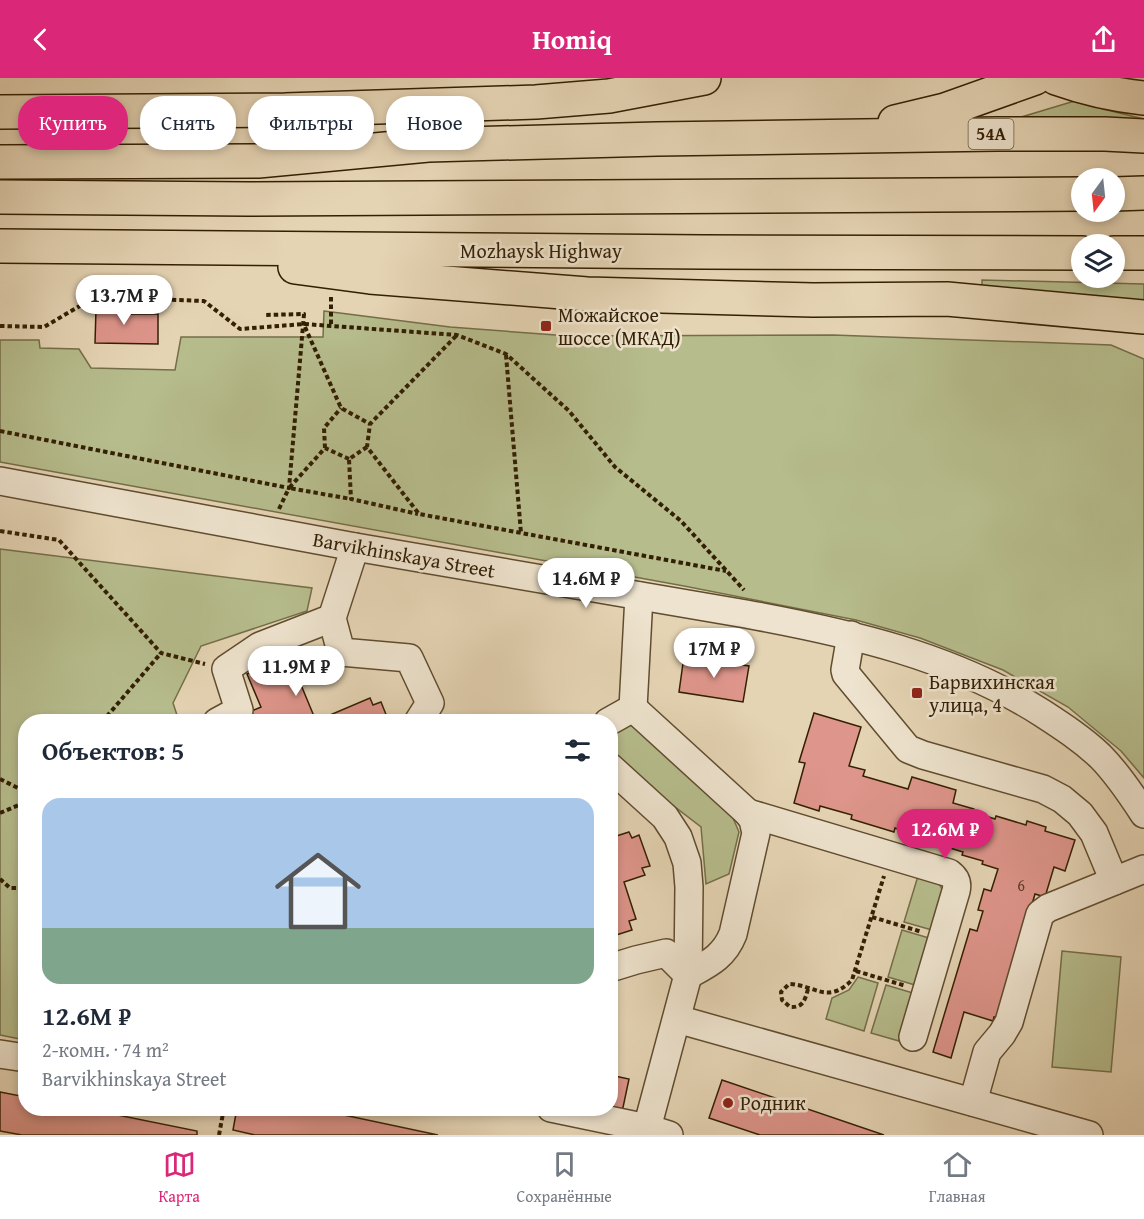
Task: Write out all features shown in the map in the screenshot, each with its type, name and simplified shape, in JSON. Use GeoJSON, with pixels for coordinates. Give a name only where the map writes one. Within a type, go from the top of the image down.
{"type":"FeatureCollection","features":[{"type":"Feature","properties":{"kind":"main road"},"geometry":{"type":"LineString","coordinates":[[0,112],[285,110],[536,102],[609,96],[704,78]]}},
{"type":"Feature","properties":{"kind":"main road","name":"54А"},"geometry":{"type":"LineString","coordinates":[[838,135],[945,110],[1035,78]]}},
{"type":"Feature","properties":{"kind":"main road"},"geometry":{"type":"LineString","coordinates":[[1056,78],[1121,96],[1144,98]]}},
{"type":"Feature","properties":{"kind":"main road","name":"54А"},"geometry":{"type":"LineString","coordinates":[[838,135],[1105,134],[1144,136]]}},
{"type":"Feature","properties":{"kind":"main road"},"geometry":{"type":"LineString","coordinates":[[0,162],[258,161],[428,146],[657,139],[798,138],[838,135]]}},
{"type":"Feature","properties":{"kind":"main road"},"geometry":{"type":"LineString","coordinates":[[1125,194],[1144,193]]}},
{"type":"Feature","properties":{"kind":"main road"},"geometry":{"type":"LineString","coordinates":[[0,196],[272,198],[1071,194]]}},
{"type":"Feature","properties":{"kind":"main road","name":"Mozhaysk Highway"},"geometry":{"type":"LineString","coordinates":[[0,246],[159,249],[1071,252]]}},
{"type":"Feature","properties":{"kind":"main road"},"geometry":{"type":"LineString","coordinates":[[0,253],[64,247]]}},
{"type":"Feature","properties":{"kind":"main road"},"geometry":{"type":"LineString","coordinates":[[159,249],[370,277],[586,294],[813,300],[947,299],[1144,317]]}},
{"type":"Feature","properties":{"kind":"main road"},"geometry":{"type":"LineString","coordinates":[[1125,253],[1144,253]]}},
{"type":"Feature","properties":{"kind":"main road"},"geometry":{"type":"LineString","coordinates":[[947,299],[1144,339]]}},
{"type":"Feature","properties":{"kind":"street","name":"Barvikhinskaya Street"},"geometry":{"type":"LineString","coordinates":[[0,482],[355,547],[746,614],[891,645],[966,672],[1018,698],[1070,731],[1101,757],[1129,791],[1144,814]]}},
{"type":"Feature","properties":{"kind":"street"},"geometry":{"type":"LineString","coordinates":[[355,547],[332,618],[341,652],[409,658],[430,703],[423,714]]}},
{"type":"Feature","properties":{"kind":"street"},"geometry":{"type":"LineString","coordinates":[[633,708],[639,596]]}},
{"type":"Feature","properties":{"kind":"street"},"geometry":{"type":"LineString","coordinates":[[232,714],[239,710],[226,669],[260,646],[332,618]]}},
{"type":"Feature","properties":{"kind":"street"},"geometry":{"type":"LineString","coordinates":[[851,635],[846,674],[908,749],[1043,789],[1062,799],[1080,814],[1094,833],[1114,881]]}},
{"type":"Feature","properties":{"kind":"street"},"geometry":{"type":"LineString","coordinates":[[618,716],[633,708]]}},
{"type":"Feature","properties":{"kind":"street"},"geometry":{"type":"LineString","coordinates":[[633,708],[748,813],[753,820],[756,833],[729,945],[716,960],[688,975]]}},
{"type":"Feature","properties":{"kind":"street"},"geometry":{"type":"LineString","coordinates":[[583,1116],[650,1133],[688,975],[689,887],[687,863],[678,837],[665,817],[618,774]]}},
{"type":"Feature","properties":{"kind":"street"},"geometry":{"type":"LineString","coordinates":[[748,813],[954,876],[957,886],[913,1037]]}},
{"type":"Feature","properties":{"kind":"street"},"geometry":{"type":"LineString","coordinates":[[973,1102],[987,1052],[1009,1022],[1040,915],[1048,908],[1144,869]]}},
{"type":"Feature","properties":{"kind":"street"},"geometry":{"type":"LineString","coordinates":[[618,966],[666,953],[688,975]]}},
{"type":"Feature","properties":{"kind":"street"},"geometry":{"type":"LineString","coordinates":[[677,1019],[1089,1135]]}},
{"type":"Feature","properties":{"kind":"street"},"geometry":{"type":"LineString","coordinates":[[0,1054],[18,1057]]}},
{"type":"Feature","properties":{"kind":"path"},"geometry":{"type":"LineString","coordinates":[[0,326],[44,327],[94,297],[204,301],[240,329],[304,324],[457,335],[506,354],[569,411],[615,467],[681,521],[747,592],[746,614]]}},
{"type":"Feature","properties":{"kind":"path"},"geometry":{"type":"LineString","coordinates":[[264,315],[304,314],[289,488]]}},
{"type":"Feature","properties":{"kind":"path"},"geometry":{"type":"LineString","coordinates":[[304,324],[341,408],[370,424]]}},
{"type":"Feature","properties":{"kind":"path"},"geometry":{"type":"LineString","coordinates":[[419,514],[367,447],[370,424],[457,335]]}},
{"type":"Feature","properties":{"kind":"path"},"geometry":{"type":"LineString","coordinates":[[506,354],[521,533]]}},
{"type":"Feature","properties":{"kind":"path"},"geometry":{"type":"LineString","coordinates":[[289,488],[325,448],[324,428],[341,408]]}},
{"type":"Feature","properties":{"kind":"path"},"geometry":{"type":"LineString","coordinates":[[0,431],[419,514],[726,571]]}},
{"type":"Feature","properties":{"kind":"path"},"geometry":{"type":"LineString","coordinates":[[349,459],[367,447]]}},
{"type":"Feature","properties":{"kind":"path"},"geometry":{"type":"LineString","coordinates":[[325,448],[349,459]]}},
{"type":"Feature","properties":{"kind":"path"},"geometry":{"type":"LineString","coordinates":[[349,459],[351,499]]}},
{"type":"Feature","properties":{"kind":"path"},"geometry":{"type":"LineString","coordinates":[[0,531],[59,540],[161,653],[226,669]]}},
{"type":"Feature","properties":{"kind":"path"},"geometry":{"type":"LineString","coordinates":[[109,714],[161,653]]}},
{"type":"Feature","properties":{"kind":"path"},"geometry":{"type":"LineString","coordinates":[[0,779],[18,788]]}},
{"type":"Feature","properties":{"kind":"path"},"geometry":{"type":"LineString","coordinates":[[0,813],[18,805]]}},
{"type":"Feature","properties":{"kind":"path"},"geometry":{"type":"LineString","coordinates":[[808,989],[804,1003],[798,1007],[790,1007],[782,1000],[782,992],[786,986],[792,984],[808,989],[824,994],[833,993],[852,980],[890,856]]}},
{"type":"Feature","properties":{"kind":"path"},"geometry":{"type":"LineString","coordinates":[[0,879],[10,888],[18,888]]}},
{"type":"Feature","properties":{"kind":"path"},"geometry":{"type":"LineString","coordinates":[[872,917],[943,938]]}},
{"type":"Feature","properties":{"kind":"path"},"geometry":{"type":"LineString","coordinates":[[856,971],[926,992]]}},
{"type":"Feature","properties":{"kind":"path"},"geometry":{"type":"LineString","coordinates":[[219,1135],[223,1116]]}},
{"type":"Feature","properties":{"kind":"green space"},"geometry":{"type":"Polygon","coordinates":[[[1081,99],[1103,109],[1144,119],[1144,128],[995,125],[1081,99]]]}},
{"type":"Feature","properties":{"kind":"green space"},"geometry":{"type":"Polygon","coordinates":[[[982,280],[1071,282],[1071,288],[1125,288],[1125,284],[1144,284],[1144,302],[982,288],[982,280]]]}},
{"type":"Feature","properties":{"kind":"green space"},"geometry":{"type":"Polygon","coordinates":[[[324,311],[450,327],[569,336],[833,335],[1111,345],[1144,359],[1144,778],[1121,751],[1068,707],[1003,670],[920,638],[856,620],[684,586],[0,462],[0,340],[39,340],[40,348],[79,349],[91,368],[175,370],[181,337],[323,337],[324,311]]]}},
{"type":"Feature","properties":{"kind":"green space"},"geometry":{"type":"Polygon","coordinates":[[[0,549],[312,588],[307,611],[201,646],[173,703],[177,714],[18,714],[18,1039],[0,1035],[0,549]]]}},
{"type":"Feature","properties":{"kind":"green space"},"geometry":{"type":"Polygon","coordinates":[[[632,723],[730,811],[739,832],[729,874],[706,884],[701,827],[618,763],[618,730],[632,723]]]}},
{"type":"Feature","properties":{"kind":"green space"},"geometry":{"type":"Polygon","coordinates":[[[918,876],[931,879],[942,889],[943,893],[932,930],[904,922],[918,876]]]}},
{"type":"Feature","properties":{"kind":"green space"},"geometry":{"type":"Polygon","coordinates":[[[902,930],[929,938],[915,985],[888,977],[902,930]]]}},
{"type":"Feature","properties":{"kind":"green space"},"geometry":{"type":"Polygon","coordinates":[[[1062,951],[1121,957],[1111,1072],[1052,1067],[1062,951]]]}},
{"type":"Feature","properties":{"kind":"green space"},"geometry":{"type":"Polygon","coordinates":[[[858,977],[878,983],[864,1031],[826,1019],[832,998],[849,990],[858,977]]]}},
{"type":"Feature","properties":{"kind":"green space"},"geometry":{"type":"Polygon","coordinates":[[[886,985],[913,993],[899,1041],[871,1033],[886,985]]]}},
{"type":"Feature","properties":{"kind":"building"},"geometry":{"type":"Polygon","coordinates":[[[106,300],[118,303],[123,314],[158,314],[158,344],[95,343],[96,309],[106,300]]]}},
{"type":"Feature","properties":{"kind":"building"},"geometry":{"type":"Polygon","coordinates":[[[279,651],[282,659],[289,656],[313,714],[245,714],[261,707],[247,674],[254,671],[250,663],[279,651]]]}},
{"type":"Feature","properties":{"kind":"building"},"geometry":{"type":"Polygon","coordinates":[[[684,656],[749,666],[743,702],[679,692],[684,656]]]}},
{"type":"Feature","properties":{"kind":"building"},"geometry":{"type":"Polygon","coordinates":[[[370,698],[373,705],[381,702],[386,714],[332,714],[370,698]]]}},
{"type":"Feature","properties":{"kind":"building"},"geometry":{"type":"Polygon","coordinates":[[[814,713],[861,727],[849,766],[865,770],[863,776],[908,789],[912,777],[956,790],[953,803],[974,809],[973,812],[1026,825],[1027,821],[1046,827],[1045,831],[1075,840],[1065,871],[1054,867],[1045,897],[1035,894],[999,1018],[994,1017],[993,1021],[964,1012],[951,1058],[933,1052],[970,929],[977,931],[983,911],[978,910],[984,889],[991,891],[998,869],[982,864],[983,861],[962,855],[963,852],[940,845],[941,842],[920,836],[922,828],[905,823],[903,831],[895,828],[894,832],[851,819],[852,815],[820,806],[819,811],[794,803],[805,763],[799,762],[814,713]]]}},
{"type":"Feature","properties":{"kind":"building"},"geometry":{"type":"Polygon","coordinates":[[[629,832],[632,838],[639,835],[650,866],[642,868],[645,875],[624,882],[636,919],[629,921],[632,930],[618,934],[618,835],[629,832]]]}},
{"type":"Feature","properties":{"kind":"building"},"geometry":{"type":"Polygon","coordinates":[[[618,1077],[629,1079],[621,1117],[618,1115],[618,1077]]]}},
{"type":"Feature","properties":{"kind":"building"},"geometry":{"type":"Polygon","coordinates":[[[722,1080],[884,1135],[760,1135],[709,1118],[722,1080]]]}},
{"type":"Feature","properties":{"kind":"building"},"geometry":{"type":"Polygon","coordinates":[[[0,1092],[18,1095],[18,1116],[123,1116],[197,1131],[197,1135],[22,1135],[0,1131],[0,1092]]]}},
{"type":"Feature","properties":{"kind":"building"},"geometry":{"type":"Polygon","coordinates":[[[236,1116],[349,1116],[438,1135],[255,1135],[233,1130],[236,1116]]]}},
{"type":"Feature","properties":{"kind":"place","name":"Можайское шоссе (МКАД)"},"geometry":{"type":"Point","coordinates":[546,326]}},
{"type":"Feature","properties":{"kind":"place","name":"Барвихинская улица, 4"},"geometry":{"type":"Point","coordinates":[917,693]}},
{"type":"Feature","properties":{"kind":"place","name":"Родник"},"geometry":{"type":"Point","coordinates":[728,1103]}}]}
